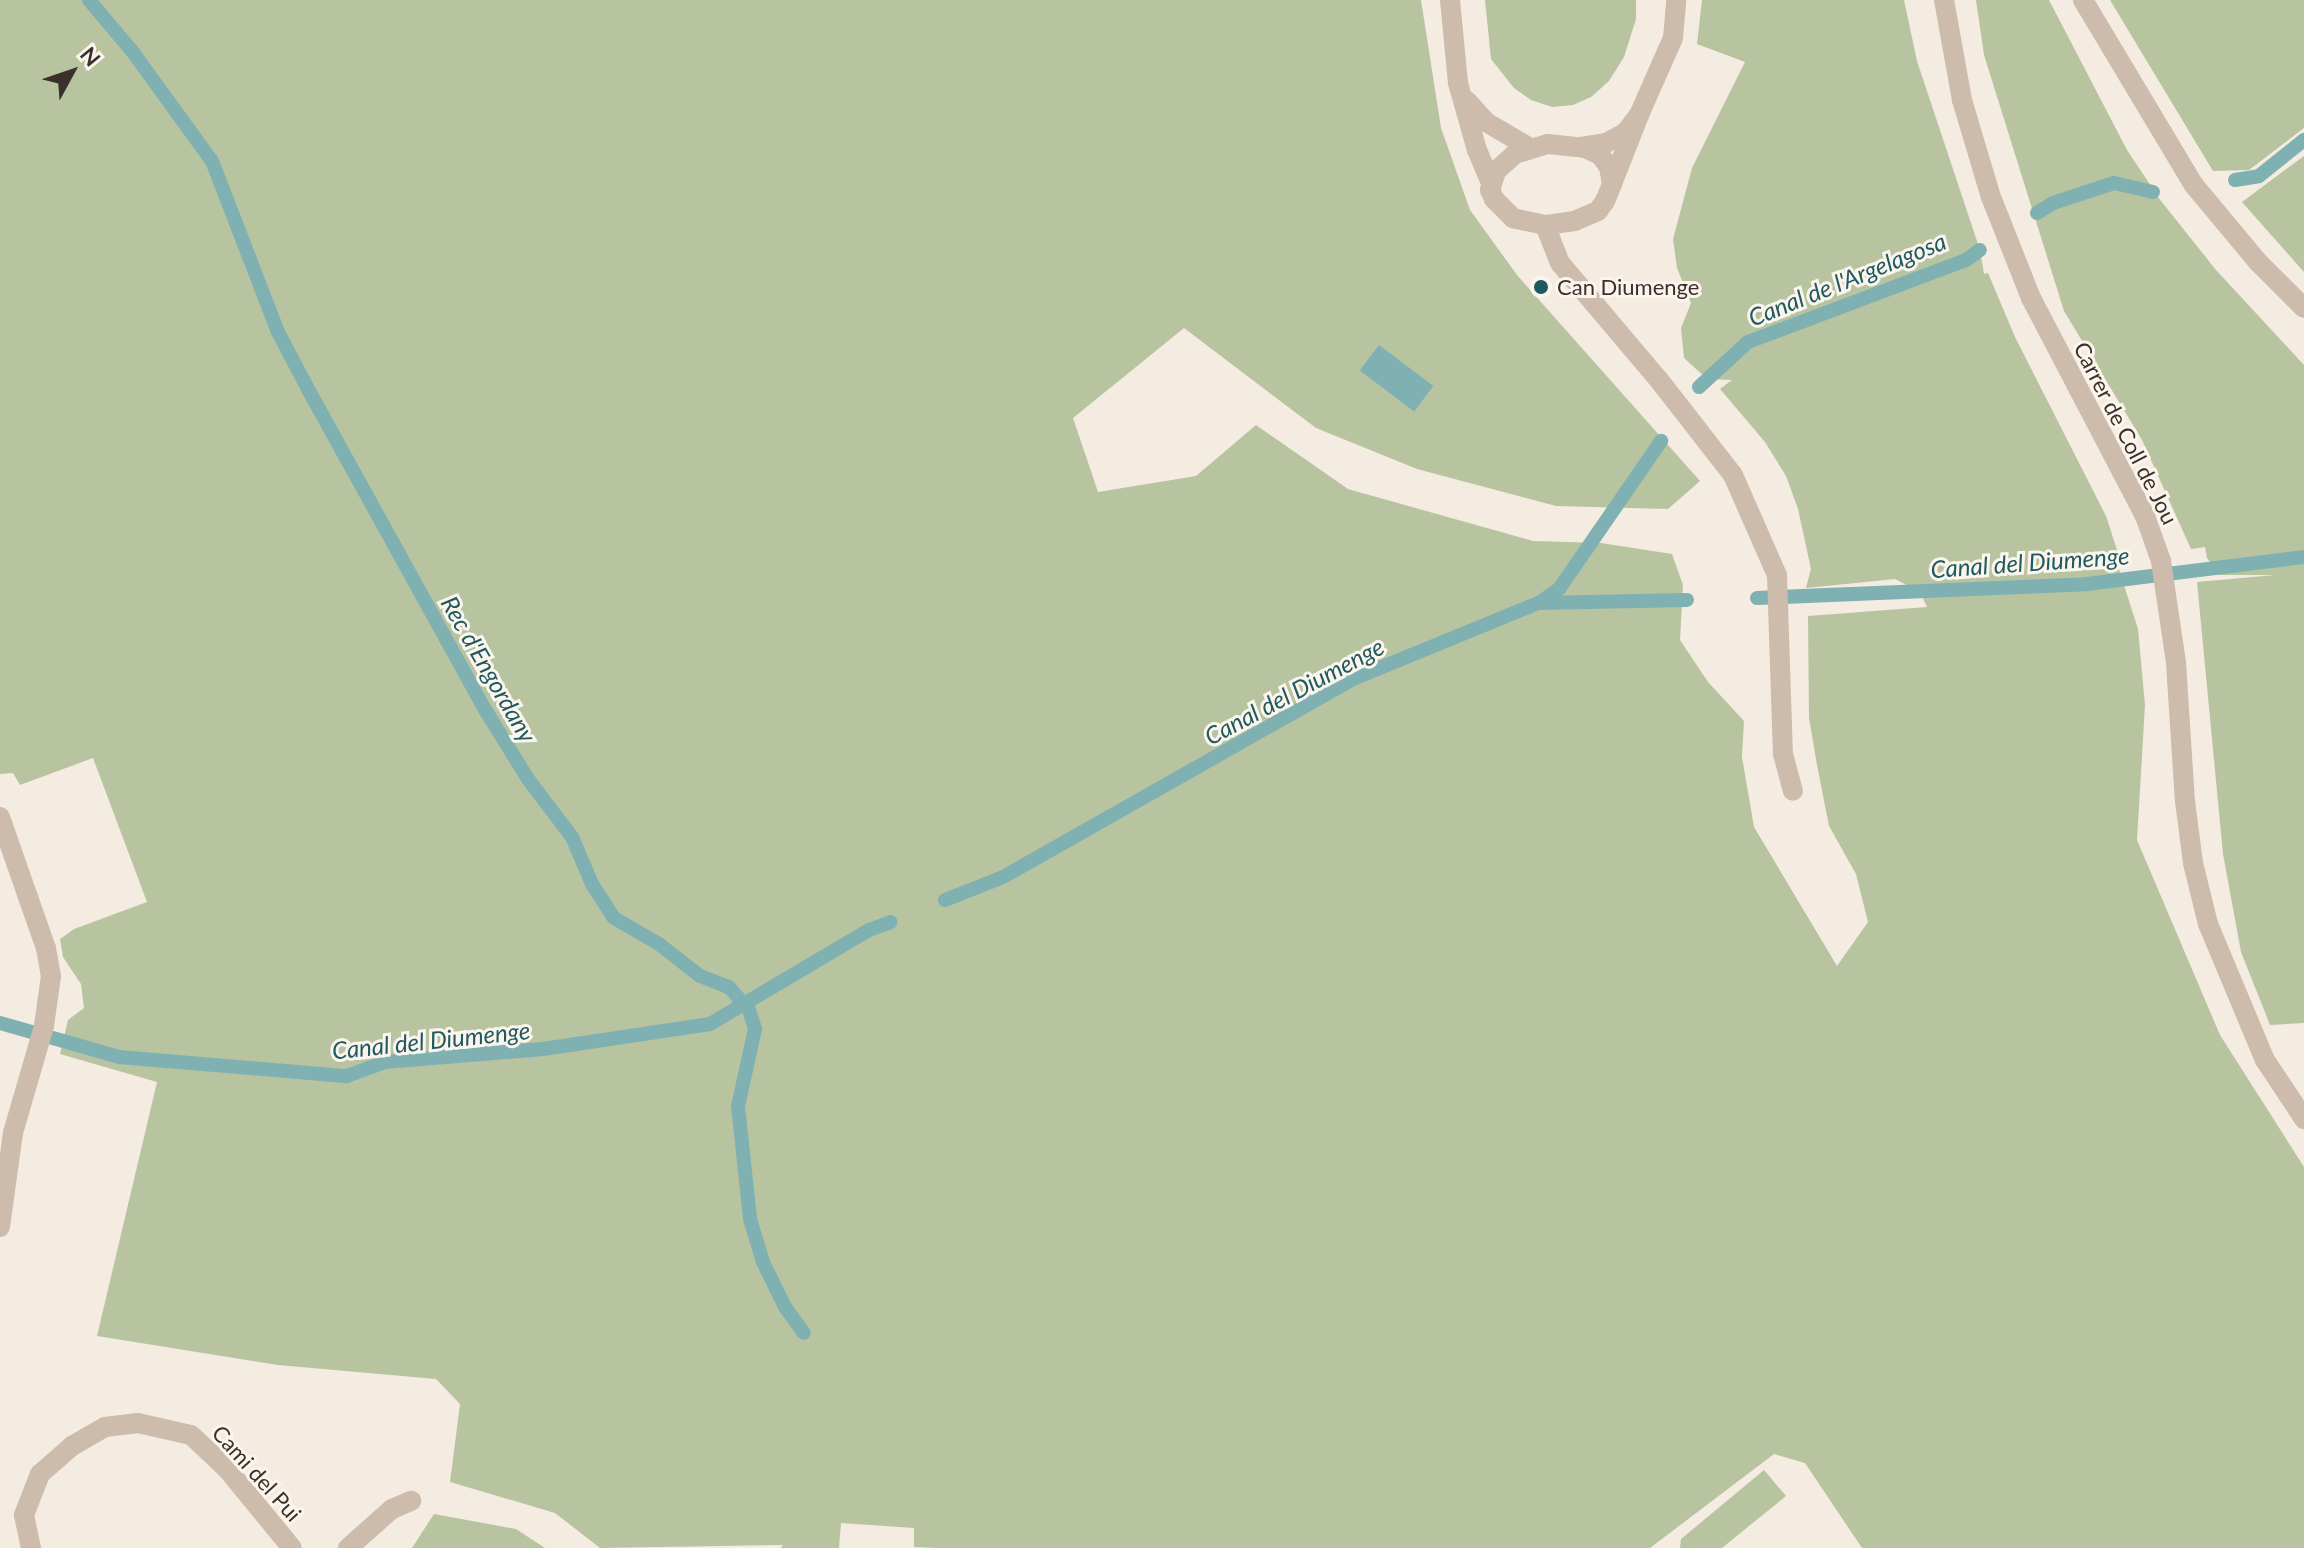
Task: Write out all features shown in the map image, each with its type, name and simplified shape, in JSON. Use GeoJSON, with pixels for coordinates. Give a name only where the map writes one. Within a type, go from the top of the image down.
{"type":"FeatureCollection","features":[{"type":"Feature","properties":{"kind":"street"},"geometry":{"type":"LineString","coordinates":[[1450,0],[1458,83],[1491,183]]}},
{"type":"Feature","properties":{"kind":"street"},"geometry":{"type":"LineString","coordinates":[[1639,115],[1625,133],[1606,143],[1581,147],[1548,144],[1530,148],[1503,164],[1490,190],[1501,209],[1527,223],[1545,225],[1575,221],[1598,211],[1673,38],[1676,0]]}},
{"type":"Feature","properties":{"kind":"street","name":"Carrer de Coll de Jou"},"geometry":{"type":"LineString","coordinates":[[1944,0],[1962,100],[1991,197],[2031,298],[2145,516],[2161,561],[2167,584],[2176,663],[2185,801],[2193,863],[2208,924],[2265,1060],[2304,1119]]}},
{"type":"Feature","properties":{"kind":"street"},"geometry":{"type":"LineString","coordinates":[[2083,0],[2193,184],[2258,262],[2304,308]]}},
{"type":"Feature","properties":{"kind":"street"},"geometry":{"type":"LineString","coordinates":[[1458,83],[1469,105],[1486,122],[1530,148]]}},
{"type":"Feature","properties":{"kind":"street"},"geometry":{"type":"LineString","coordinates":[[1581,147],[1600,155],[1609,167],[1612,184]]}},
{"type":"Feature","properties":{"kind":"street"},"geometry":{"type":"LineString","coordinates":[[1545,225],[1560,263],[1659,380],[1733,475],[1775,572],[1783,754],[1793,791]]}},
{"type":"Feature","properties":{"kind":"street"},"geometry":{"type":"LineString","coordinates":[[0,817],[46,948],[51,976],[44,1026],[13,1133],[0,1227]]}},
{"type":"Feature","properties":{"kind":"street","name":"Cami del Pui"},"geometry":{"type":"LineString","coordinates":[[31,1548],[24,1515],[40,1474],[72,1446],[105,1427],[138,1423],[191,1435],[227,1469],[292,1548]]}},
{"type":"Feature","properties":{"kind":"street"},"geometry":{"type":"LineString","coordinates":[[348,1548],[392,1509],[411,1501]]}},
{"type":"Feature","properties":{"kind":"green space"},"geometry":{"type":"Polygon","coordinates":[[[0,0],[1421,0],[1441,128],[1470,210],[1517,275],[1700,481],[1668,509],[1556,506],[1417,469],[1316,428],[1184,328],[1073,418],[1098,492],[1196,476],[1256,425],[1348,489],[1533,541],[1601,543],[1672,554],[1683,585],[1680,640],[1708,682],[1744,721],[1742,757],[1754,827],[1837,966],[1868,922],[1856,874],[1829,826],[1817,765],[1809,718],[1808,616],[1927,607],[1920,592],[1895,579],[1806,588],[1811,569],[1798,509],[1786,476],[1765,442],[1720,389],[1732,380],[1707,379],[1684,358],[1681,328],[1691,303],[1677,268],[1673,239],[1692,168],[1745,62],[1697,44],[1702,0],[1904,0],[1917,61],[1980,250],[1984,274],[1988,273],[2015,337],[2106,516],[2119,556],[2115,557],[2138,629],[2145,705],[2137,840],[2220,1035],[2304,1167],[2304,1548],[1862,1548],[1805,1463],[1774,1454],[1650,1548],[937,1548],[914,1547],[914,1528],[841,1523],[839,1548],[781,1548],[783,1545],[600,1548],[555,1513],[450,1482],[460,1404],[436,1379],[278,1365],[97,1336],[157,1082],[60,1054],[68,1020],[84,1008],[81,984],[63,957],[60,939],[74,929],[147,902],[93,758],[20,785],[13,773],[0,774],[0,0]]]}},
{"type":"Feature","properties":{"kind":"green space"},"geometry":{"type":"Polygon","coordinates":[[[1485,0],[1636,0],[1636,19],[1624,57],[1609,81],[1591,97],[1573,105],[1552,107],[1531,100],[1514,88],[1491,59],[1485,0]]]}},
{"type":"Feature","properties":{"kind":"green space"},"geometry":{"type":"Polygon","coordinates":[[[1976,0],[2049,0],[2127,150],[2161,201],[2216,270],[2304,365],[2304,1023],[2270,1025],[2241,952],[2223,854],[2197,582],[2275,575],[2219,575],[2207,558],[2205,547],[2191,549],[2142,440],[2064,311],[1984,55],[1976,0]]]}},
{"type":"Feature","properties":{"kind":"green space"},"geometry":{"type":"Polygon","coordinates":[[[2110,0],[2304,0],[2304,128],[2249,170],[2213,171],[2110,0]]]}},
{"type":"Feature","properties":{"kind":"green space"},"geometry":{"type":"Polygon","coordinates":[[[2304,156],[2304,272],[2242,202],[2304,156]]]}},
{"type":"Feature","properties":{"kind":"green space"},"geometry":{"type":"Polygon","coordinates":[[[1764,1470],[1786,1496],[1722,1548],[1680,1548],[1681,1539],[1764,1470]]]}},
{"type":"Feature","properties":{"kind":"green space"},"geometry":{"type":"Polygon","coordinates":[[[434,1514],[516,1529],[545,1548],[412,1548],[434,1514]]]}},
{"type":"Feature","properties":{"kind":"water"},"geometry":{"type":"Polygon","coordinates":[[[1379,345],[1433,386],[1414,411],[1360,371],[1379,345]]]}},
{"type":"Feature","properties":{"kind":"waterway","name":"Rec d'Engordany"},"geometry":{"type":"LineString","coordinates":[[89,0],[132,51],[212,161],[278,332],[308,389],[486,711],[528,779],[572,837],[592,884],[614,918],[659,944],[700,976],[729,987],[749,1010],[755,1029],[738,1106],[750,1219],[763,1262],[785,1307],[804,1333]]}},
{"type":"Feature","properties":{"kind":"waterway","name":"Canal de l'Argelagosa"},"geometry":{"type":"LineString","coordinates":[[2235,180],[2259,176],[2304,140]]}},
{"type":"Feature","properties":{"kind":"waterway","name":"Canal de l'Argelagosa"},"geometry":{"type":"LineString","coordinates":[[2037,213],[2053,203],[2114,183],[2153,192]]}},
{"type":"Feature","properties":{"kind":"waterway","name":"Canal de l'Argelagosa"},"geometry":{"type":"LineString","coordinates":[[1699,387],[1748,342],[1966,260],[1980,250]]}},
{"type":"Feature","properties":{"kind":"waterway","name":"Canal de l'Argelagosa"},"geometry":{"type":"LineString","coordinates":[[1539,603],[1559,589],[1661,441]]}},
{"type":"Feature","properties":{"kind":"waterway","name":"Canal del Diumenge"},"geometry":{"type":"LineString","coordinates":[[1757,598],[2087,584],[2304,557]]}},
{"type":"Feature","properties":{"kind":"waterway","name":"Canal del Diumenge"},"geometry":{"type":"LineString","coordinates":[[945,900],[1003,877],[1353,679],[1538,603],[1687,600]]}},
{"type":"Feature","properties":{"kind":"waterway","name":"Canal del Diumenge"},"geometry":{"type":"LineString","coordinates":[[0,1023],[119,1057],[347,1076],[385,1062],[543,1049],[710,1024],[869,930],[891,922]]}},
{"type":"Feature","properties":{"kind":"place","name":"Can Diumenge"},"geometry":{"type":"Point","coordinates":[1541,287]}}]}
